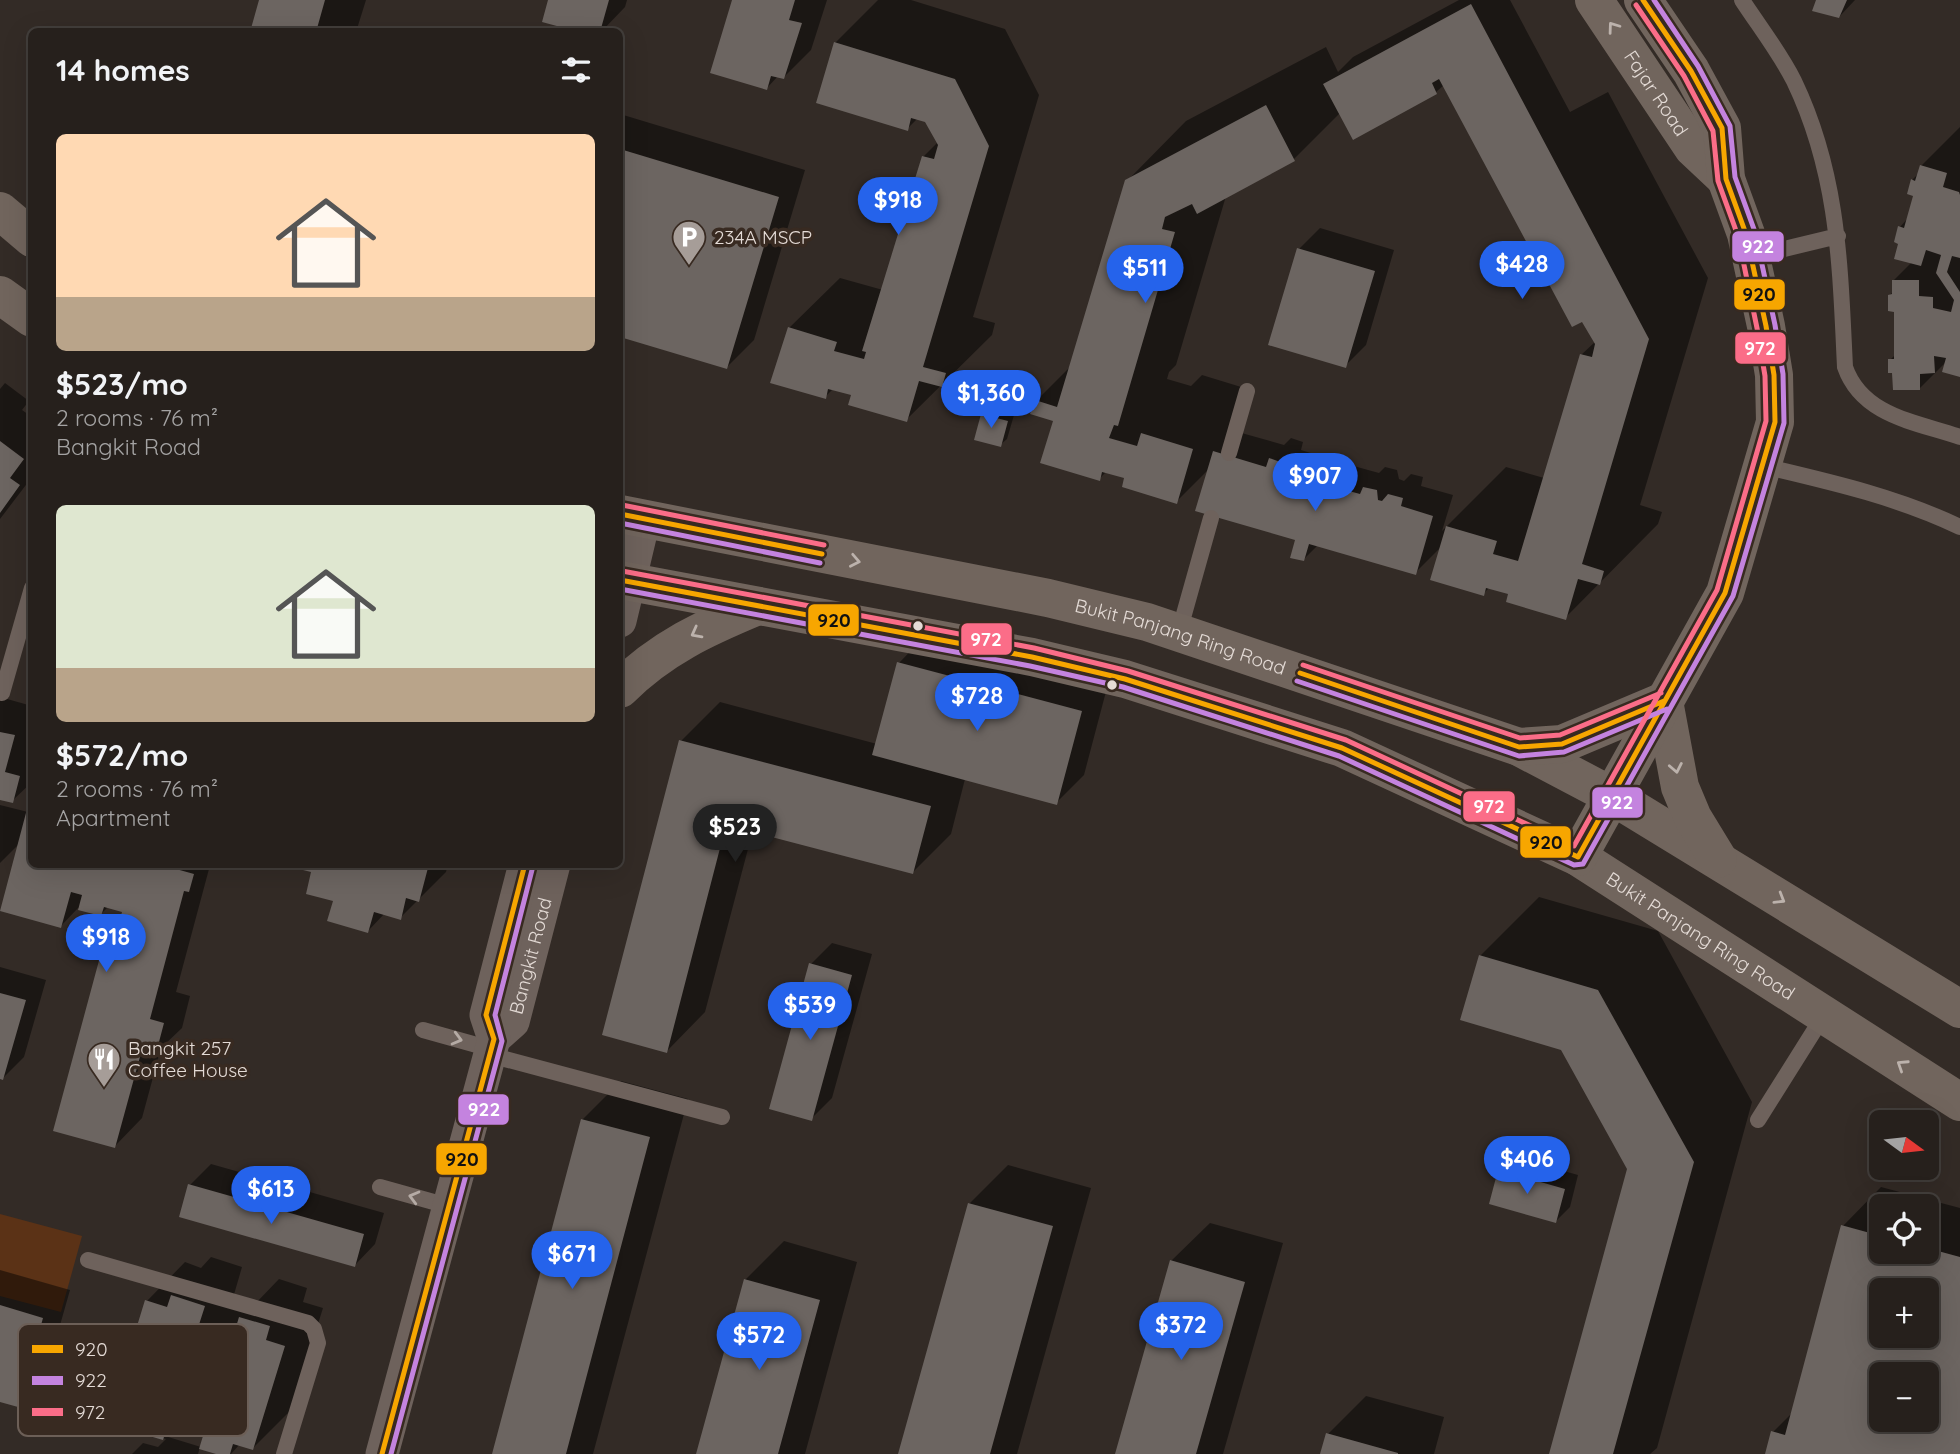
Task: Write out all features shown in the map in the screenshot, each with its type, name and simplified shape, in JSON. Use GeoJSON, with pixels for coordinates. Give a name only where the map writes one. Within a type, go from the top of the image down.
{"type":"FeatureCollection","features":[{"type":"Feature","properties":{"kind":"main road","name":"Fajar Road"},"geometry":{"type":"LineString","coordinates":[[1594,0],[1693,148],[1726,180]]}},
{"type":"Feature","properties":{"kind":"main road","name":"Fajar Road"},"geometry":{"type":"LineString","coordinates":[[1578,858],[1725,593],[1775,422],[1774,376],[1766,326],[1746,234],[1726,180],[1722,128],[1691,71],[1643,0]]}},
{"type":"Feature","properties":{"kind":"main road"},"geometry":{"type":"LineString","coordinates":[[0,211],[28,235]]}},
{"type":"Feature","properties":{"kind":"main road"},"geometry":{"type":"LineString","coordinates":[[0,295],[28,315]]}},
{"type":"Feature","properties":{"kind":"main road","name":"Bukit Panjang Ring Road"},"geometry":{"type":"LineString","coordinates":[[631,517],[1048,598],[1147,622],[1520,747],[1612,796],[1960,1009]]}},
{"type":"Feature","properties":{"kind":"main road","name":"Bukit Panjang Ring Road"},"geometry":{"type":"LineString","coordinates":[[625,581],[1032,657],[1125,679],[1342,748],[1578,858],[1960,1102]]}},
{"type":"Feature","properties":{"kind":"main road"},"geometry":{"type":"LineString","coordinates":[[623,686],[663,651],[702,629],[758,606]]}},
{"type":"Feature","properties":{"kind":"main road"},"geometry":{"type":"LineString","coordinates":[[1520,747],[1562,744],[1664,701],[1680,787],[1693,818],[1721,864]]}},
{"type":"Feature","properties":{"kind":"street"},"geometry":{"type":"LineString","coordinates":[[625,581],[631,517]]}},
{"type":"Feature","properties":{"kind":"street","name":"Bangkit Road"},"geometry":{"type":"LineString","coordinates":[[492,1047],[486,1014],[524,868]]}},
{"type":"Feature","properties":{"kind":"street","name":"Bangkit Road"},"geometry":{"type":"LineString","coordinates":[[382,1454],[492,1047],[513,1022],[553,868]]}},
{"type":"Feature","properties":{"kind":"lane"},"geometry":{"type":"LineString","coordinates":[[1742,0],[1794,80],[1826,164],[1838,236],[1845,367],[1850,381],[1866,401],[1879,410],[1960,438]]}},
{"type":"Feature","properties":{"kind":"lane"},"geometry":{"type":"LineString","coordinates":[[1751,257],[1838,236]]}},
{"type":"Feature","properties":{"kind":"lane"},"geometry":{"type":"LineString","coordinates":[[1229,453],[1247,391]]}},
{"type":"Feature","properties":{"kind":"lane"},"geometry":{"type":"LineString","coordinates":[[1763,466],[1890,499],[1922,509],[1960,527]]}},
{"type":"Feature","properties":{"kind":"lane"},"geometry":{"type":"LineString","coordinates":[[1179,632],[1211,518]]}},
{"type":"Feature","properties":{"kind":"lane"},"geometry":{"type":"LineString","coordinates":[[0,692],[2,693],[28,602]]}},
{"type":"Feature","properties":{"kind":"lane"},"geometry":{"type":"LineString","coordinates":[[1758,1120],[1824,1015]]}},
{"type":"Feature","properties":{"kind":"lane"},"geometry":{"type":"LineString","coordinates":[[423,1030],[492,1047],[722,1117]]}},
{"type":"Feature","properties":{"kind":"lane"},"geometry":{"type":"LineString","coordinates":[[380,1187],[448,1206]]}},
{"type":"Feature","properties":{"kind":"lane"},"geometry":{"type":"LineString","coordinates":[[88,1261],[308,1324],[314,1329],[318,1343],[284,1454]]}},
{"type":"Feature","properties":{"kind":"shaded area"},"geometry":{"type":"Polygon","coordinates":[[[0,1214],[82,1236],[61,1312],[0,1296],[0,1214]]]}},
{"type":"Feature","properties":{"kind":"building"},"geometry":{"type":"Polygon","coordinates":[[[259,0],[325,0],[317,28],[251,28],[259,0]]]}},
{"type":"Feature","properties":{"kind":"building"},"geometry":{"type":"Polygon","coordinates":[[[548,0],[609,0],[601,28],[564,28],[542,22],[548,0]]]}},
{"type":"Feature","properties":{"kind":"building"},"geometry":{"type":"Polygon","coordinates":[[[732,0],[795,0],[789,20],[802,23],[784,79],[771,76],[767,90],[710,73],[732,0]]]}},
{"type":"Feature","properties":{"kind":"building"},"geometry":{"type":"Polygon","coordinates":[[[1816,0],[1847,0],[1839,18],[1812,11],[1816,0]]]}},
{"type":"Feature","properties":{"kind":"building"},"geometry":{"type":"Polygon","coordinates":[[[1471,4],[1649,339],[1582,564],[1604,571],[1600,585],[1578,579],[1566,620],[1506,602],[1508,594],[1486,588],[1484,596],[1430,580],[1446,526],[1497,541],[1493,554],[1518,561],[1580,354],[1592,357],[1595,344],[1582,322],[1572,327],[1439,79],[1432,83],[1437,94],[1353,140],[1323,84],[1471,4]]]}},
{"type":"Feature","properties":{"kind":"building"},"geometry":{"type":"Polygon","coordinates":[[[834,42],[955,79],[989,146],[923,367],[946,373],[942,387],[919,381],[907,422],[848,405],[851,395],[828,389],[826,399],[770,383],[788,327],[837,342],[834,351],[864,359],[866,352],[862,351],[922,156],[934,159],[938,145],[925,122],[911,118],[908,131],[816,103],[834,42]]]}},
{"type":"Feature","properties":{"kind":"building"},"geometry":{"type":"Polygon","coordinates":[[[1266,105],[1295,161],[1197,214],[1192,204],[1165,217],[1162,229],[1175,232],[1118,426],[1114,425],[1109,438],[1137,446],[1141,433],[1193,449],[1177,504],[1122,487],[1124,478],[1102,472],[1100,481],[1040,463],[1053,421],[1030,414],[1035,400],[1057,407],[1125,180],[1266,105]]]}},
{"type":"Feature","properties":{"kind":"building","name":"234A MSCP"},"geometry":{"type":"Polygon","coordinates":[[[623,150],[779,197],[727,369],[623,338],[623,150]]]}},
{"type":"Feature","properties":{"kind":"building"},"geometry":{"type":"Polygon","coordinates":[[[1920,165],[1947,173],[1943,187],[1959,192],[1960,195],[1960,258],[1952,256],[1947,272],[1960,292],[1960,377],[1942,372],[1946,358],[1934,356],[1935,373],[1920,374],[1920,390],[1893,390],[1892,373],[1888,373],[1888,359],[1894,359],[1894,312],[1888,311],[1892,280],[1919,280],[1919,296],[1933,297],[1933,308],[1951,312],[1954,300],[1936,273],[1941,255],[1926,250],[1921,266],[1894,259],[1898,244],[1894,242],[1898,226],[1904,228],[1913,196],[1907,194],[1911,179],[1915,181],[1920,165]]]}},
{"type":"Feature","properties":{"kind":"building"},"geometry":{"type":"Polygon","coordinates":[[[1297,248],[1375,271],[1346,368],[1268,345],[1297,248]]]}},
{"type":"Feature","properties":{"kind":"building"},"geometry":{"type":"Polygon","coordinates":[[[981,414],[1008,421],[1001,447],[974,440],[981,414]]]}},
{"type":"Feature","properties":{"kind":"building"},"geometry":{"type":"Polygon","coordinates":[[[0,441],[24,459],[10,478],[20,485],[0,513],[0,441]]]}},
{"type":"Feature","properties":{"kind":"building"},"geometry":{"type":"Polygon","coordinates":[[[1213,451],[1266,467],[1269,458],[1283,463],[1281,471],[1314,481],[1312,486],[1326,489],[1327,485],[1360,494],[1363,487],[1377,490],[1378,500],[1382,501],[1388,494],[1403,498],[1401,506],[1433,516],[1416,575],[1309,544],[1304,561],[1290,558],[1295,540],[1195,511],[1213,451]]]}},
{"type":"Feature","properties":{"kind":"building"},"geometry":{"type":"Polygon","coordinates":[[[897,662],[1082,711],[1057,805],[872,755],[897,662]]]}},
{"type":"Feature","properties":{"kind":"building"},"geometry":{"type":"Polygon","coordinates":[[[0,732],[15,735],[5,772],[20,776],[13,803],[0,800],[0,732]]]}},
{"type":"Feature","properties":{"kind":"building"},"geometry":{"type":"Polygon","coordinates":[[[679,740],[931,806],[913,874],[726,825],[667,1053],[602,1035],[679,740]]]}},
{"type":"Feature","properties":{"kind":"building"},"geometry":{"type":"Polygon","coordinates":[[[28,805],[28,868],[172,868],[194,874],[189,892],[184,891],[150,1019],[164,1023],[155,1057],[141,1053],[115,1148],[53,1131],[104,942],[113,944],[122,912],[104,907],[101,916],[78,910],[82,895],[71,892],[61,928],[0,911],[28,805]]]}},
{"type":"Feature","properties":{"kind":"building"},"geometry":{"type":"Polygon","coordinates":[[[428,868],[419,902],[406,898],[401,920],[374,912],[368,933],[327,921],[333,901],[306,894],[311,872],[299,869],[428,868]]]}},
{"type":"Feature","properties":{"kind":"building"},"geometry":{"type":"Polygon","coordinates":[[[1479,955],[1598,990],[1694,1162],[1613,1454],[1549,1454],[1627,1169],[1561,1050],[1460,1020],[1479,955]]]}},
{"type":"Feature","properties":{"kind":"building"},"geometry":{"type":"Polygon","coordinates":[[[809,963],[852,975],[812,1121],[769,1109],[809,963]]]}},
{"type":"Feature","properties":{"kind":"building"},"geometry":{"type":"Polygon","coordinates":[[[0,993],[26,1000],[3,1080],[0,1079],[0,993]]]}},
{"type":"Feature","properties":{"kind":"building"},"geometry":{"type":"Polygon","coordinates":[[[581,1119],[650,1137],[566,1454],[492,1454],[581,1119]]]}},
{"type":"Feature","properties":{"kind":"building"},"geometry":{"type":"Polygon","coordinates":[[[1498,1170],[1565,1189],[1556,1223],[1489,1204],[1498,1170]]]}},
{"type":"Feature","properties":{"kind":"building"},"geometry":{"type":"Polygon","coordinates":[[[188,1184],[364,1234],[355,1267],[179,1217],[188,1184]]]}},
{"type":"Feature","properties":{"kind":"building"},"geometry":{"type":"Polygon","coordinates":[[[968,1203],[1053,1226],[990,1454],[898,1454],[968,1203]]]}},
{"type":"Feature","properties":{"kind":"building"},"geometry":{"type":"Polygon","coordinates":[[[1841,1225],[1869,1233],[1869,1264],[1939,1264],[1939,1251],[1960,1257],[1960,1454],[1765,1454],[1771,1431],[1785,1435],[1841,1225]]]}},
{"type":"Feature","properties":{"kind":"building"},"geometry":{"type":"Polygon","coordinates":[[[1170,1260],[1245,1282],[1196,1454],[1115,1454],[1170,1260]]]}},
{"type":"Feature","properties":{"kind":"building"},"geometry":{"type":"Polygon","coordinates":[[[744,1279],[820,1300],[778,1454],[696,1454],[744,1279]]]}},
{"type":"Feature","properties":{"kind":"building"},"geometry":{"type":"Polygon","coordinates":[[[171,1295],[205,1306],[199,1324],[138,1324],[145,1300],[167,1307],[171,1295]]]}},
{"type":"Feature","properties":{"kind":"building"},"geometry":{"type":"Polygon","coordinates":[[[0,1305],[43,1318],[41,1324],[18,1324],[18,1407],[0,1402],[0,1305]]]}},
{"type":"Feature","properties":{"kind":"building"},"geometry":{"type":"Polygon","coordinates":[[[239,1317],[270,1326],[266,1340],[285,1346],[253,1450],[233,1444],[230,1454],[216,1454],[199,1449],[203,1436],[248,1436],[248,1324],[237,1324],[239,1317]]]}},
{"type":"Feature","properties":{"kind":"building"},"geometry":{"type":"Polygon","coordinates":[[[1326,1433],[1398,1453],[1398,1454],[1320,1454],[1326,1433]]]}},
{"type":"Feature","properties":{"kind":"transit line","name":"920"},"geometry":{"type":"LineString","coordinates":[[623,581],[1032,657],[1125,679],[1342,748],[1578,857],[1725,593],[1775,422],[1774,375],[1766,326],[1746,234],[1726,179],[1722,128],[1691,71],[1643,0]]}},
{"type":"Feature","properties":{"kind":"transit line","name":"922"},"geometry":{"type":"LineString","coordinates":[[623,590],[1030,666],[1123,687],[1339,756],[1574,865],[1583,864],[1733,596],[1784,423],[1783,374],[1775,325],[1755,232],[1735,177],[1730,126],[1698,66],[1654,0]]}},
{"type":"Feature","properties":{"kind":"transit line","name":"972"},"geometry":{"type":"LineString","coordinates":[[623,571],[1034,648],[1128,671],[1346,740],[1574,846],[1717,590],[1766,421],[1765,376],[1757,328],[1738,236],[1718,181],[1713,131],[1684,76],[1636,5]]}},
{"type":"Feature","properties":{"kind":"transit line","name":"972"},"geometry":{"type":"LineString","coordinates":[[623,505],[824,545]]}},
{"type":"Feature","properties":{"kind":"transit line","name":"920"},"geometry":{"type":"LineString","coordinates":[[623,515],[822,554]]}},
{"type":"Feature","properties":{"kind":"transit line","name":"922"},"geometry":{"type":"LineString","coordinates":[[623,524],[820,563]]}},
{"type":"Feature","properties":{"kind":"transit line","name":"972"},"geometry":{"type":"LineString","coordinates":[[1303,665],[1520,738],[1560,735],[1661,693]]}},
{"type":"Feature","properties":{"kind":"transit line","name":"920"},"geometry":{"type":"LineString","coordinates":[[1300,673],[1519,747],[1562,744],[1664,701]]}},
{"type":"Feature","properties":{"kind":"transit line","name":"922"},"geometry":{"type":"LineString","coordinates":[[1297,681],[1519,756],[1564,752],[1667,709]]}},
{"type":"Feature","properties":{"kind":"transit line","name":"920"},"geometry":{"type":"LineString","coordinates":[[382,1454],[494,1039],[486,1015],[524,868]]}},
{"type":"Feature","properties":{"kind":"transit line","name":"922"},"geometry":{"type":"LineString","coordinates":[[391,1454],[502,1041],[495,1015],[532,868]]}},
{"type":"Feature","properties":{"kind":"place","name":"234A MSCP"},"geometry":{"type":"Point","coordinates":[689,267]}},
{"type":"Feature","properties":{"kind":"place","name":"Bangkit 257 Coffee House"},"geometry":{"type":"Point","coordinates":[104,1089]}}]}
